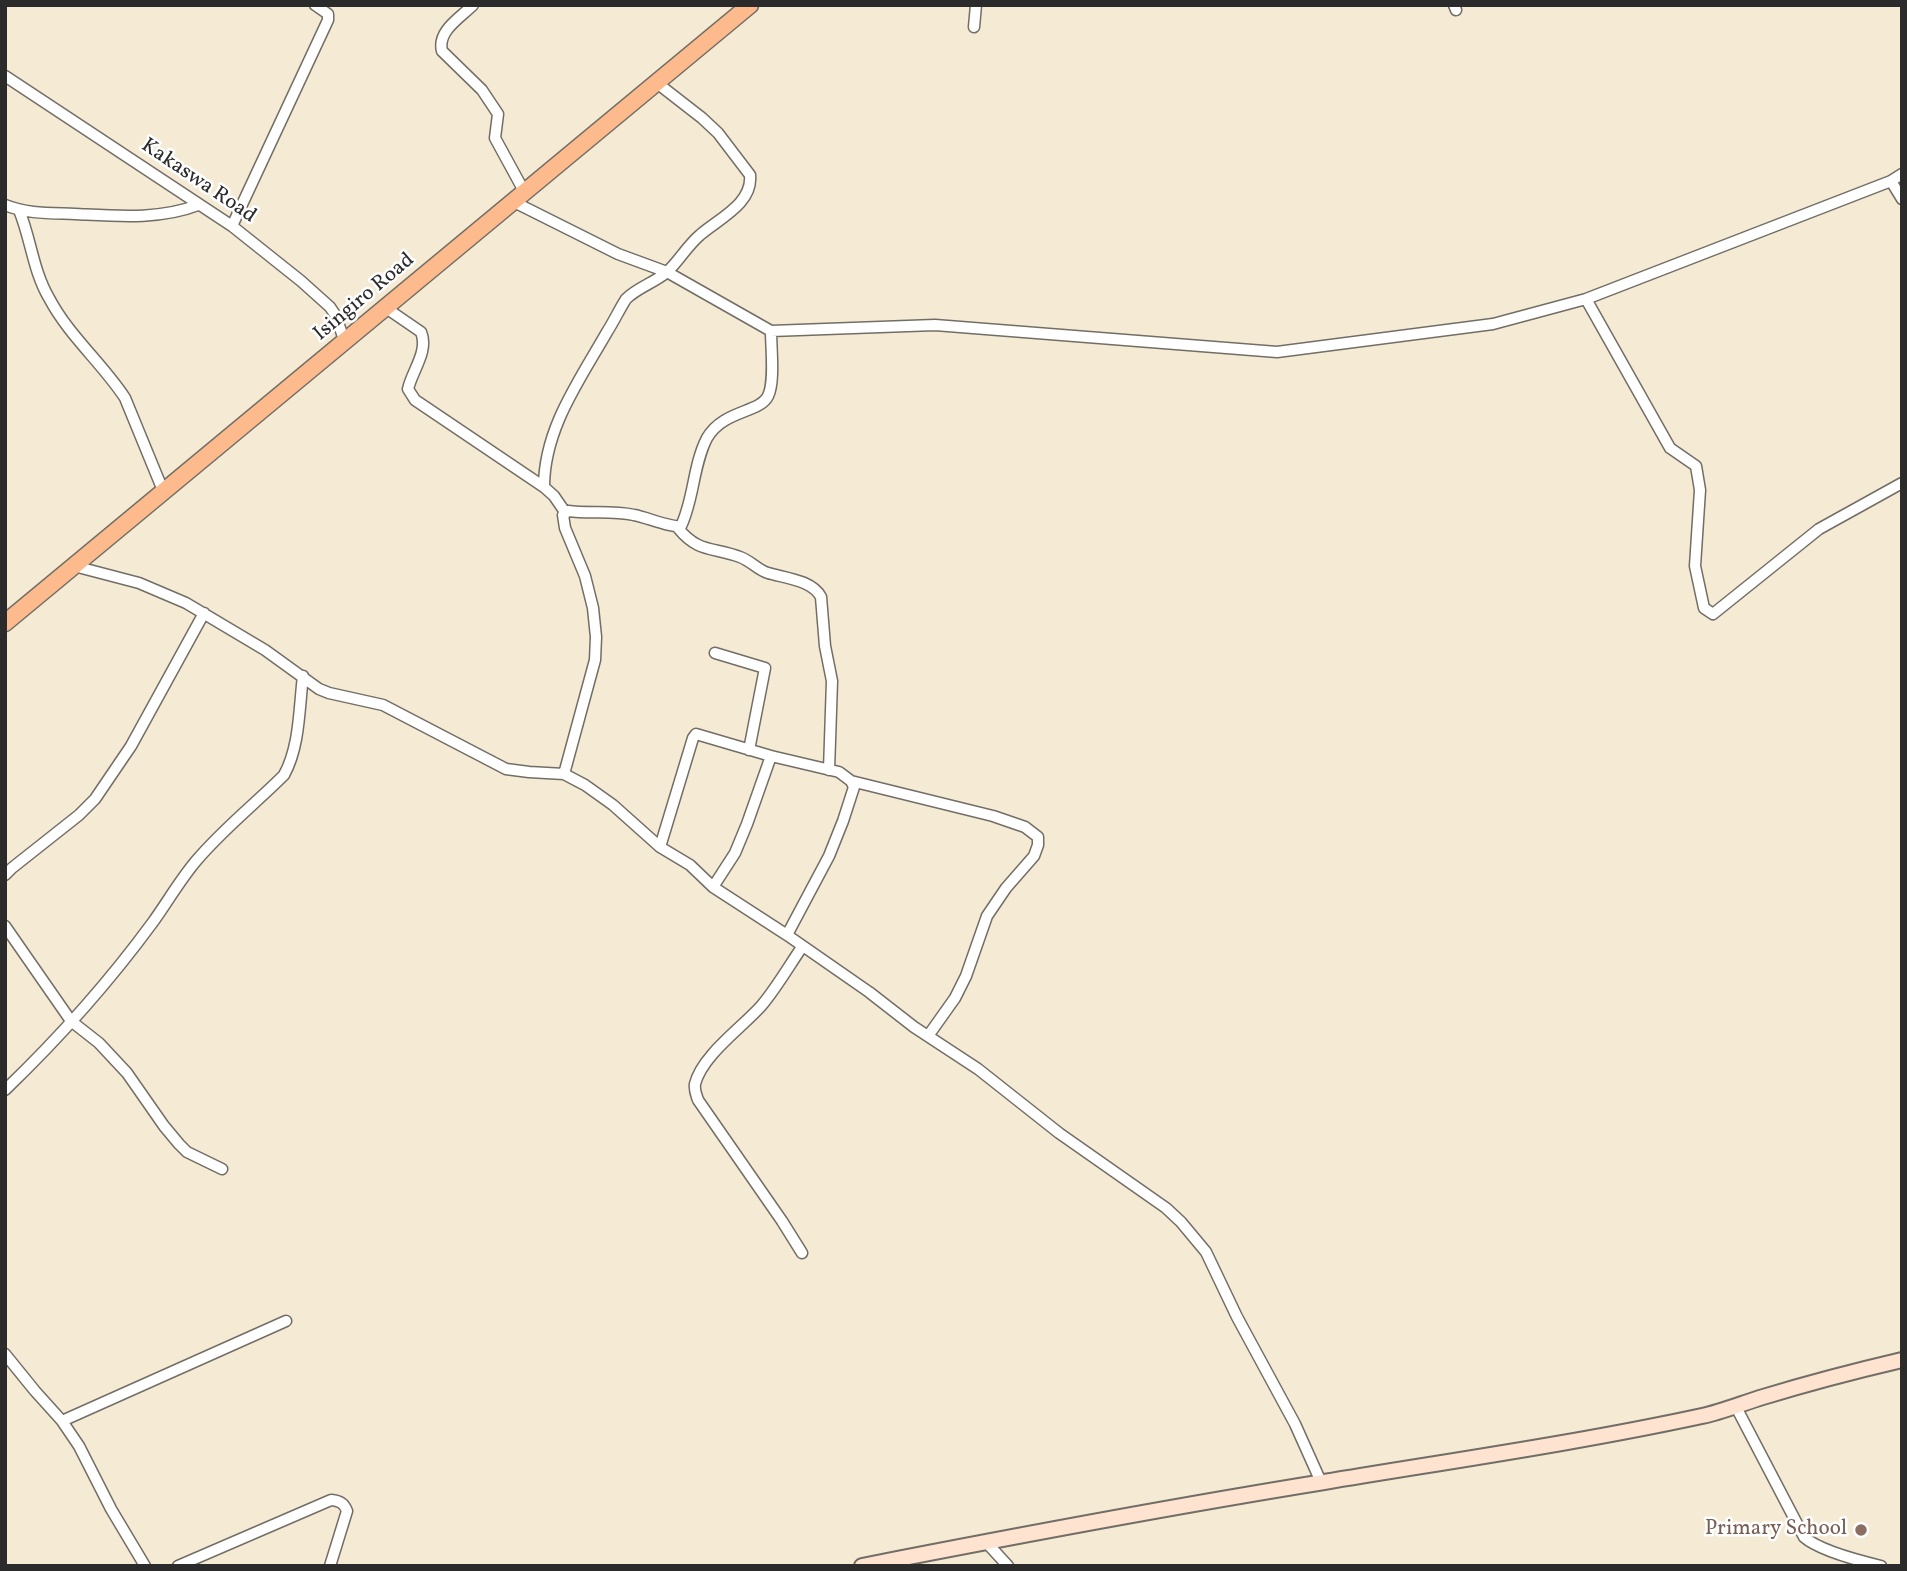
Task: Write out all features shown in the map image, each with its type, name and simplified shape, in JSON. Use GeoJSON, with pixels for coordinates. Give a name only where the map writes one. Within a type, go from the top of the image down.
{"type":"FeatureCollection","features":[{"type":"Feature","properties":{"kind":"main road","name":"Isingiro Road"},"geometry":{"type":"LineString","coordinates":[[5,623],[750,5]]}},
{"type":"Feature","properties":{"kind":"main road"},"geometry":{"type":"LineString","coordinates":[[862,1566],[1321,1482],[1554,1445],[1705,1416],[1846,1373],[1902,1360]]}},
{"type":"Feature","properties":{"kind":"street"},"geometry":{"type":"LineString","coordinates":[[232,226],[328,20],[328,14],[315,5]]}},
{"type":"Feature","properties":{"kind":"street"},"geometry":{"type":"LineString","coordinates":[[473,5],[444,33],[440,44],[442,51],[482,90],[498,114],[495,138],[519,197],[618,254],[667,272],[771,331],[935,325],[1277,352],[1493,324],[1586,299],[1891,181],[1902,174]]}},
{"type":"Feature","properties":{"kind":"street"},"geometry":{"type":"LineString","coordinates":[[974,27],[976,5]]}},
{"type":"Feature","properties":{"kind":"street","name":"Kakaswa Road"},"geometry":{"type":"LineString","coordinates":[[5,76],[232,226],[330,307],[345,343]]}},
{"type":"Feature","properties":{"kind":"street"},"geometry":{"type":"LineString","coordinates":[[544,487],[547,453],[562,411],[626,299],[634,291],[667,272],[700,234],[729,214],[741,201],[751,183],[750,175],[718,133],[657,83]]}},
{"type":"Feature","properties":{"kind":"street"},"geometry":{"type":"LineString","coordinates":[[1891,181],[1902,199]]}},
{"type":"Feature","properties":{"kind":"street"},"geometry":{"type":"LineString","coordinates":[[5,205],[19,210],[139,216],[177,212],[198,205]]}},
{"type":"Feature","properties":{"kind":"street"},"geometry":{"type":"LineString","coordinates":[[19,210],[40,281],[48,298],[81,345],[125,398],[164,493]]}},
{"type":"Feature","properties":{"kind":"street"},"geometry":{"type":"LineString","coordinates":[[1586,299],[1670,448],[1696,466],[1700,490],[1695,566],[1703,608],[1713,614],[1819,529],[1902,483]]}},
{"type":"Feature","properties":{"kind":"street"},"geometry":{"type":"LineString","coordinates":[[386,308],[421,331],[424,338],[420,360],[408,389],[415,400],[544,487],[565,512],[563,521],[585,576],[593,608],[596,637],[595,660],[564,774]]}},
{"type":"Feature","properties":{"kind":"street"},"geometry":{"type":"LineString","coordinates":[[678,528],[683,524],[706,440],[715,426],[730,416],[763,403],[768,396],[771,384],[771,331]]}},
{"type":"Feature","properties":{"kind":"street"},"geometry":{"type":"LineString","coordinates":[[565,512],[631,514],[678,528],[696,545],[740,557],[766,572],[818,591],[832,681],[829,770]]}},
{"type":"Feature","properties":{"kind":"street"},"geometry":{"type":"LineString","coordinates":[[74,566],[169,594],[204,613],[319,688],[329,693],[383,705],[506,769],[564,774],[585,785],[613,805],[660,847],[690,865],[713,887],[787,935],[978,1069],[1059,1133],[1158,1202],[1189,1230],[1211,1262],[1237,1317],[1295,1424],[1321,1482]]}},
{"type":"Feature","properties":{"kind":"street"},"geometry":{"type":"LineString","coordinates":[[5,875],[95,799],[131,746],[204,613]]}},
{"type":"Feature","properties":{"kind":"street"},"geometry":{"type":"LineString","coordinates":[[715,653],[765,669],[749,750]]}},
{"type":"Feature","properties":{"kind":"street"},"geometry":{"type":"LineString","coordinates":[[5,1090],[71,1021],[146,930],[196,861],[224,830],[284,775],[293,752],[303,676]]}},
{"type":"Feature","properties":{"kind":"street"},"geometry":{"type":"LineString","coordinates":[[660,847],[694,736],[700,735],[772,757],[839,772],[851,781],[993,816],[1033,831],[1038,837],[1034,856],[1006,888],[988,916],[955,998],[928,1036]]}},
{"type":"Feature","properties":{"kind":"street"},"geometry":{"type":"LineString","coordinates":[[713,887],[735,853],[772,757]]}},
{"type":"Feature","properties":{"kind":"street"},"geometry":{"type":"LineString","coordinates":[[787,935],[829,856],[853,787],[851,781]]}},
{"type":"Feature","properties":{"kind":"street"},"geometry":{"type":"LineString","coordinates":[[5,926],[71,1021],[99,1043],[127,1073],[164,1126],[187,1152],[222,1168]]}},
{"type":"Feature","properties":{"kind":"street"},"geometry":{"type":"LineString","coordinates":[[802,947],[769,996],[714,1053],[695,1082],[698,1100],[802,1253]]}},
{"type":"Feature","properties":{"kind":"street"},"geometry":{"type":"LineString","coordinates":[[62,1421],[286,1321]]}},
{"type":"Feature","properties":{"kind":"street"},"geometry":{"type":"LineString","coordinates":[[5,1354],[62,1421],[79,1446],[111,1509],[145,1566]]}},
{"type":"Feature","properties":{"kind":"street"},"geometry":{"type":"LineString","coordinates":[[1735,1405],[1804,1537],[1826,1548],[1881,1566]]}},
{"type":"Feature","properties":{"kind":"street"},"geometry":{"type":"LineString","coordinates":[[178,1566],[331,1500],[345,1505],[347,1511],[330,1566]]}},
{"type":"Feature","properties":{"kind":"street"},"geometry":{"type":"LineString","coordinates":[[986,1542],[1008,1566]]}},
{"type":"Feature","properties":{"kind":"place","name":"Primary School"},"geometry":{"type":"Point","coordinates":[1861,1530]}}]}
